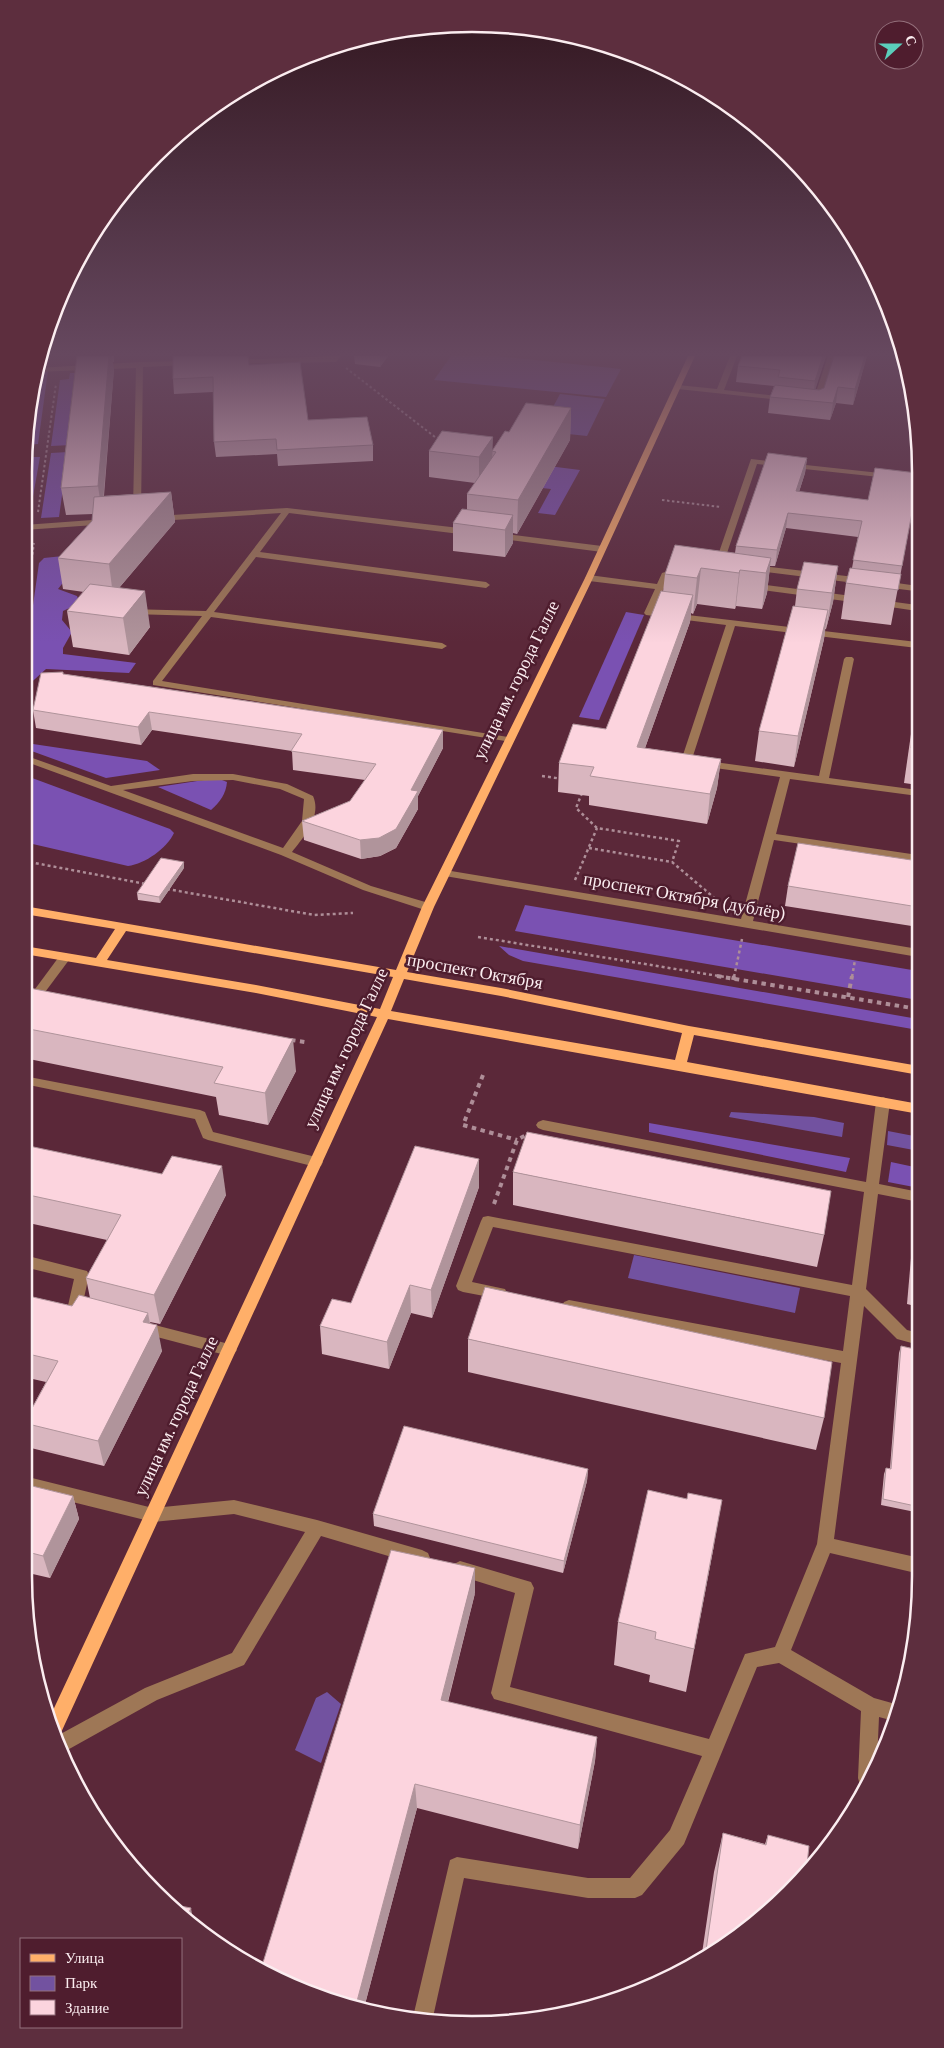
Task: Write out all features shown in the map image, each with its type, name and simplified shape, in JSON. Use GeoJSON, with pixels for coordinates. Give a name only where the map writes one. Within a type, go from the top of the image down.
{"type":"FeatureCollection","features":[{"type":"Feature","properties":{"kind":"main road","name":"улица им. города Галле"},"geometry":{"type":"LineString","coordinates":[[58,1721],[384,1014],[428,908],[508,740],[589,578],[648,452]]}},
{"type":"Feature","properties":{"kind":"main road","name":"проспект Октября"},"geometry":{"type":"LineString","coordinates":[[32,911],[501,992],[689,1030],[912,1070]]}},
{"type":"Feature","properties":{"kind":"main road"},"geometry":{"type":"LineString","coordinates":[[98,964],[122,928]]}},
{"type":"Feature","properties":{"kind":"main road"},"geometry":{"type":"LineString","coordinates":[[32,951],[680,1064],[912,1108]]}},
{"type":"Feature","properties":{"kind":"main road"},"geometry":{"type":"LineString","coordinates":[[680,1064],[689,1030]]}},
{"type":"Feature","properties":{"kind":"street"},"geometry":{"type":"LineString","coordinates":[[141,452],[142,519],[287,510],[474,533]]}},
{"type":"Feature","properties":{"kind":"street"},"geometry":{"type":"LineString","coordinates":[[715,575],[723,564],[754,461],[912,478]]}},
{"type":"Feature","properties":{"kind":"street"},"geometry":{"type":"LineString","coordinates":[[287,510],[256,554],[156,683],[508,740]]}},
{"type":"Feature","properties":{"kind":"street"},"geometry":{"type":"LineString","coordinates":[[32,527],[119,521]]}},
{"type":"Feature","properties":{"kind":"street"},"geometry":{"type":"LineString","coordinates":[[454,531],[460,523]]}},
{"type":"Feature","properties":{"kind":"street"},"geometry":{"type":"LineString","coordinates":[[484,534],[602,549]]}},
{"type":"Feature","properties":{"kind":"street"},"geometry":{"type":"LineString","coordinates":[[256,554],[486,586]]}},
{"type":"Feature","properties":{"kind":"street"},"geometry":{"type":"LineString","coordinates":[[745,567],[912,585]]}},
{"type":"Feature","properties":{"kind":"street"},"geometry":{"type":"LineString","coordinates":[[685,577],[666,575],[650,612],[731,624],[912,644]]}},
{"type":"Feature","properties":{"kind":"street"},"geometry":{"type":"LineString","coordinates":[[589,578],[660,587]]}},
{"type":"Feature","properties":{"kind":"street"},"geometry":{"type":"LineString","coordinates":[[743,585],[912,607]]}},
{"type":"Feature","properties":{"kind":"street"},"geometry":{"type":"LineString","coordinates":[[122,611],[209,614],[442,646]]}},
{"type":"Feature","properties":{"kind":"street"},"geometry":{"type":"LineString","coordinates":[[731,624],[686,761],[912,792]]}},
{"type":"Feature","properties":{"kind":"street"},"geometry":{"type":"LineString","coordinates":[[823,780],[849,659]]}},
{"type":"Feature","properties":{"kind":"street"},"geometry":{"type":"LineString","coordinates":[[32,761],[285,852],[367,888],[428,908]]}},
{"type":"Feature","properties":{"kind":"street"},"geometry":{"type":"LineString","coordinates":[[109,789],[211,775],[241,776],[299,791],[309,798],[312,810],[306,827],[285,852]]}},
{"type":"Feature","properties":{"kind":"street"},"geometry":{"type":"LineString","coordinates":[[746,924],[786,775]]}},
{"type":"Feature","properties":{"kind":"street"},"geometry":{"type":"LineString","coordinates":[[770,836],[912,857]]}},
{"type":"Feature","properties":{"kind":"street","name":"проспект Октября (дублёр)"},"geometry":{"type":"LineString","coordinates":[[445,873],[912,952]]}},
{"type":"Feature","properties":{"kind":"street"},"geometry":{"type":"LineString","coordinates":[[32,1001],[65,957]]}},
{"type":"Feature","properties":{"kind":"street"},"geometry":{"type":"LineString","coordinates":[[32,1082],[200,1115],[208,1135],[316,1162]]}},
{"type":"Feature","properties":{"kind":"street"},"geometry":{"type":"LineString","coordinates":[[781,1654],[824,1544],[883,1102]]}},
{"type":"Feature","properties":{"kind":"street"},"geometry":{"type":"LineString","coordinates":[[543,1125],[912,1196]]}},
{"type":"Feature","properties":{"kind":"street"},"geometry":{"type":"LineString","coordinates":[[511,1295],[463,1286],[488,1221],[859,1292],[902,1335],[912,1337]]}},
{"type":"Feature","properties":{"kind":"street"},"geometry":{"type":"LineString","coordinates":[[32,1263],[82,1275],[74,1310],[92,1315]]}},
{"type":"Feature","properties":{"kind":"street"},"geometry":{"type":"LineString","coordinates":[[550,1302],[850,1358]]}},
{"type":"Feature","properties":{"kind":"street"},"geometry":{"type":"LineString","coordinates":[[128,1324],[229,1350]]}},
{"type":"Feature","properties":{"kind":"street"},"geometry":{"type":"LineString","coordinates":[[32,1485],[153,1515],[234,1507],[317,1527],[525,1588],[500,1693],[715,1750]]}},
{"type":"Feature","properties":{"kind":"street"},"geometry":{"type":"LineString","coordinates":[[65,1742],[151,1694],[238,1659],[317,1527]]}},
{"type":"Feature","properties":{"kind":"street"},"geometry":{"type":"LineString","coordinates":[[824,1544],[912,1564]]}},
{"type":"Feature","properties":{"kind":"street"},"geometry":{"type":"LineString","coordinates":[[424,2013],[458,1866],[588,1888],[635,1888],[676,1837],[715,1750],[751,1660],[781,1654],[870,1706],[890,1711]]}},
{"type":"Feature","properties":{"kind":"street"},"geometry":{"type":"LineString","coordinates":[[867,1767],[870,1706]]}},
{"type":"Feature","properties":{"kind":"path"},"geometry":{"type":"LineString","coordinates":[[32,558],[46,452]]}},
{"type":"Feature","properties":{"kind":"path"},"geometry":{"type":"LineString","coordinates":[[662,500],[738,509]]}},
{"type":"Feature","properties":{"kind":"path"},"geometry":{"type":"LineString","coordinates":[[542,776],[568,780]]}},
{"type":"Feature","properties":{"kind":"path"},"geometry":{"type":"LineString","coordinates":[[582,791],[576,808],[597,828],[679,841],[672,862]]}},
{"type":"Feature","properties":{"kind":"path"},"geometry":{"type":"LineString","coordinates":[[569,894],[597,828]]}},
{"type":"Feature","properties":{"kind":"path"},"geometry":{"type":"LineString","coordinates":[[589,848],[672,862],[746,924],[733,980]]}},
{"type":"Feature","properties":{"kind":"path"},"geometry":{"type":"LineString","coordinates":[[32,863],[149,885]]}},
{"type":"Feature","properties":{"kind":"path"},"geometry":{"type":"LineString","coordinates":[[158,887],[314,915],[353,913]]}},
{"type":"Feature","properties":{"kind":"path"},"geometry":{"type":"LineString","coordinates":[[478,936],[733,980],[912,1008]]}},
{"type":"Feature","properties":{"kind":"path"},"geometry":{"type":"LineString","coordinates":[[848,997],[858,943]]}},
{"type":"Feature","properties":{"kind":"path"},"geometry":{"type":"LineString","coordinates":[[286,1039],[305,1042]]}},
{"type":"Feature","properties":{"kind":"path"},"geometry":{"type":"LineString","coordinates":[[483,1075],[463,1125],[517,1140],[488,1221]]}},
{"type":"Feature","properties":{"kind":"green space"},"geometry":{"type":"Polygon","coordinates":[[[731,1112],[814,1117],[844,1123],[842,1137],[729,1117],[731,1112]]]}},
{"type":"Feature","properties":{"kind":"green space"},"geometry":{"type":"Polygon","coordinates":[[[888,1131],[912,1136],[912,1150],[887,1145],[888,1131]]]}},
{"type":"Feature","properties":{"kind":"green space"},"geometry":{"type":"Polygon","coordinates":[[[634,1255],[800,1288],[795,1313],[628,1278],[634,1255]]]}},
{"type":"Feature","properties":{"kind":"green space"},"geometry":{"type":"Polygon","coordinates":[[[327,1692],[341,1704],[321,1763],[295,1750],[316,1698],[327,1692]]]}},
{"type":"Feature","properties":{"kind":"shaded area"},"geometry":{"type":"Polygon","coordinates":[[[68,452],[59,517],[41,518],[51,453],[68,452]]]}},
{"type":"Feature","properties":{"kind":"shaded area"},"geometry":{"type":"Polygon","coordinates":[[[33,457],[40,457],[32,502],[33,457]]]}},
{"type":"Feature","properties":{"kind":"shaded area"},"geometry":{"type":"Polygon","coordinates":[[[509,461],[580,470],[555,515],[538,513],[551,489],[496,483],[509,461]]]}},
{"type":"Feature","properties":{"kind":"shaded area"},"geometry":{"type":"Polygon","coordinates":[[[63,556],[80,561],[58,589],[77,596],[80,603],[63,611],[62,620],[72,632],[63,648],[63,654],[136,663],[129,673],[46,669],[32,682],[32,612],[39,563],[44,558],[63,556]]]}},
{"type":"Feature","properties":{"kind":"shaded area"},"geometry":{"type":"Polygon","coordinates":[[[626,612],[644,615],[599,720],[579,717],[626,612]]]}},
{"type":"Feature","properties":{"kind":"shaded area"},"geometry":{"type":"Polygon","coordinates":[[[32,745],[147,761],[160,770],[106,778],[32,751],[32,745]]]}},
{"type":"Feature","properties":{"kind":"shaded area"},"geometry":{"type":"Polygon","coordinates":[[[32,778],[170,829],[174,833],[161,850],[148,859],[128,866],[32,844],[32,778]]]}},
{"type":"Feature","properties":{"kind":"shaded area"},"geometry":{"type":"Polygon","coordinates":[[[217,778],[227,782],[222,798],[211,810],[158,787],[217,778]]]}},
{"type":"Feature","properties":{"kind":"shaded area"},"geometry":{"type":"Polygon","coordinates":[[[525,905],[912,970],[912,999],[515,931],[525,905]]]}},
{"type":"Feature","properties":{"kind":"shaded area"},"geometry":{"type":"Polygon","coordinates":[[[499,946],[912,1018],[912,1029],[523,961],[509,955],[499,946]]]}},
{"type":"Feature","properties":{"kind":"shaded area"},"geometry":{"type":"Polygon","coordinates":[[[649,1123],[850,1158],[846,1172],[649,1132],[649,1123]]]}},
{"type":"Feature","properties":{"kind":"shaded area"},"geometry":{"type":"Polygon","coordinates":[[[891,1162],[912,1166],[912,1187],[888,1182],[891,1162]]]}},
{"type":"Feature","properties":{"kind":"building"},"geometry":{"type":"Polygon","coordinates":[[[65,452],[101,452],[98,486],[61,488],[65,452]]]}},
{"type":"Feature","properties":{"kind":"building"},"geometry":{"type":"Polygon","coordinates":[[[434,452],[483,452],[479,457],[434,452]]]}},
{"type":"Feature","properties":{"kind":"building"},"geometry":{"type":"Polygon","coordinates":[[[494,452],[546,452],[518,500],[467,494],[496,452],[494,452]]]}},
{"type":"Feature","properties":{"kind":"building"},"geometry":{"type":"Polygon","coordinates":[[[768,453],[807,458],[796,491],[868,500],[875,468],[912,472],[912,513],[902,566],[853,560],[862,521],[788,513],[777,550],[736,546],[768,453]]]}},
{"type":"Feature","properties":{"kind":"building"},"geometry":{"type":"Polygon","coordinates":[[[171,492],[109,564],[58,558],[92,521],[94,497],[171,492]]]}},
{"type":"Feature","properties":{"kind":"building"},"geometry":{"type":"Polygon","coordinates":[[[462,509],[513,515],[505,530],[453,523],[462,509]]]}},
{"type":"Feature","properties":{"kind":"building"},"geometry":{"type":"Polygon","coordinates":[[[675,545],[771,558],[766,573],[740,570],[739,573],[701,568],[697,578],[665,574],[675,545]]]}},
{"type":"Feature","properties":{"kind":"building"},"geometry":{"type":"Polygon","coordinates":[[[804,562],[838,566],[832,593],[797,589],[804,562]]]}},
{"type":"Feature","properties":{"kind":"building"},"geometry":{"type":"Polygon","coordinates":[[[850,568],[901,574],[898,590],[846,583],[850,568]]]}},
{"type":"Feature","properties":{"kind":"building"},"geometry":{"type":"Polygon","coordinates":[[[90,584],[145,591],[123,618],[67,611],[90,584]]]}},
{"type":"Feature","properties":{"kind":"building"},"geometry":{"type":"Polygon","coordinates":[[[661,591],[693,595],[637,747],[721,759],[710,794],[590,776],[594,767],[559,763],[573,724],[606,729],[661,591]]]}},
{"type":"Feature","properties":{"kind":"building"},"geometry":{"type":"Polygon","coordinates":[[[793,606],[828,610],[798,736],[759,731],[793,606]]]}},
{"type":"Feature","properties":{"kind":"building"},"geometry":{"type":"Polygon","coordinates":[[[63,672],[63,674],[443,730],[411,790],[418,791],[396,829],[379,838],[360,840],[302,821],[350,801],[376,764],[291,751],[302,734],[149,712],[138,727],[33,710],[41,673],[63,672]]]}},
{"type":"Feature","properties":{"kind":"building"},"geometry":{"type":"Polygon","coordinates":[[[798,843],[912,860],[912,906],[788,886],[798,843]]]}},
{"type":"Feature","properties":{"kind":"building"},"geometry":{"type":"Polygon","coordinates":[[[161,858],[184,862],[159,897],[137,893],[161,858]]]}},
{"type":"Feature","properties":{"kind":"building"},"geometry":{"type":"Polygon","coordinates":[[[32,989],[293,1039],[265,1093],[214,1083],[223,1067],[32,1030],[32,989]]]}},
{"type":"Feature","properties":{"kind":"building"},"geometry":{"type":"Polygon","coordinates":[[[527,1132],[831,1191],[824,1235],[513,1172],[527,1132]]]}},
{"type":"Feature","properties":{"kind":"building"},"geometry":{"type":"Polygon","coordinates":[[[415,1146],[479,1159],[431,1290],[410,1285],[387,1342],[320,1326],[332,1299],[351,1303],[415,1146]]]}},
{"type":"Feature","properties":{"kind":"building"},"geometry":{"type":"Polygon","coordinates":[[[32,1147],[162,1174],[172,1156],[222,1166],[154,1295],[86,1278],[121,1215],[32,1196],[32,1147]]]}},
{"type":"Feature","properties":{"kind":"building"},"geometry":{"type":"Polygon","coordinates":[[[485,1287],[832,1362],[824,1418],[468,1339],[485,1287]]]}},
{"type":"Feature","properties":{"kind":"building"},"geometry":{"type":"Polygon","coordinates":[[[79,1295],[148,1313],[143,1322],[157,1325],[98,1441],[32,1425],[32,1408],[58,1361],[32,1355],[32,1297],[72,1306],[79,1295]]]}},
{"type":"Feature","properties":{"kind":"building"},"geometry":{"type":"Polygon","coordinates":[[[901,1346],[912,1348],[912,1505],[883,1499],[886,1468],[891,1469],[901,1346]]]}},
{"type":"Feature","properties":{"kind":"building"},"geometry":{"type":"Polygon","coordinates":[[[404,1426],[588,1469],[564,1561],[373,1514],[404,1426]]]}},
{"type":"Feature","properties":{"kind":"building"},"geometry":{"type":"Polygon","coordinates":[[[32,1486],[73,1496],[43,1556],[32,1553],[32,1486]]]}},
{"type":"Feature","properties":{"kind":"building"},"geometry":{"type":"Polygon","coordinates":[[[648,1490],[687,1499],[688,1493],[722,1500],[694,1649],[655,1639],[656,1632],[618,1622],[648,1490]]]}},
{"type":"Feature","properties":{"kind":"building"},"geometry":{"type":"Polygon","coordinates":[[[391,1550],[475,1568],[441,1700],[597,1737],[580,1825],[415,1784],[357,2001],[304,1982],[263,1963],[391,1550]]]}},
{"type":"Feature","properties":{"kind":"building"},"geometry":{"type":"Polygon","coordinates":[[[723,1833],[766,1845],[768,1835],[809,1846],[808,1860],[783,1887],[740,1925],[706,1947],[723,1833]]]}},
{"type":"Feature","properties":{"kind":"building"},"geometry":{"type":"Polygon","coordinates":[[[182,1906],[191,1908],[189,1912],[182,1906]]]}}]}
